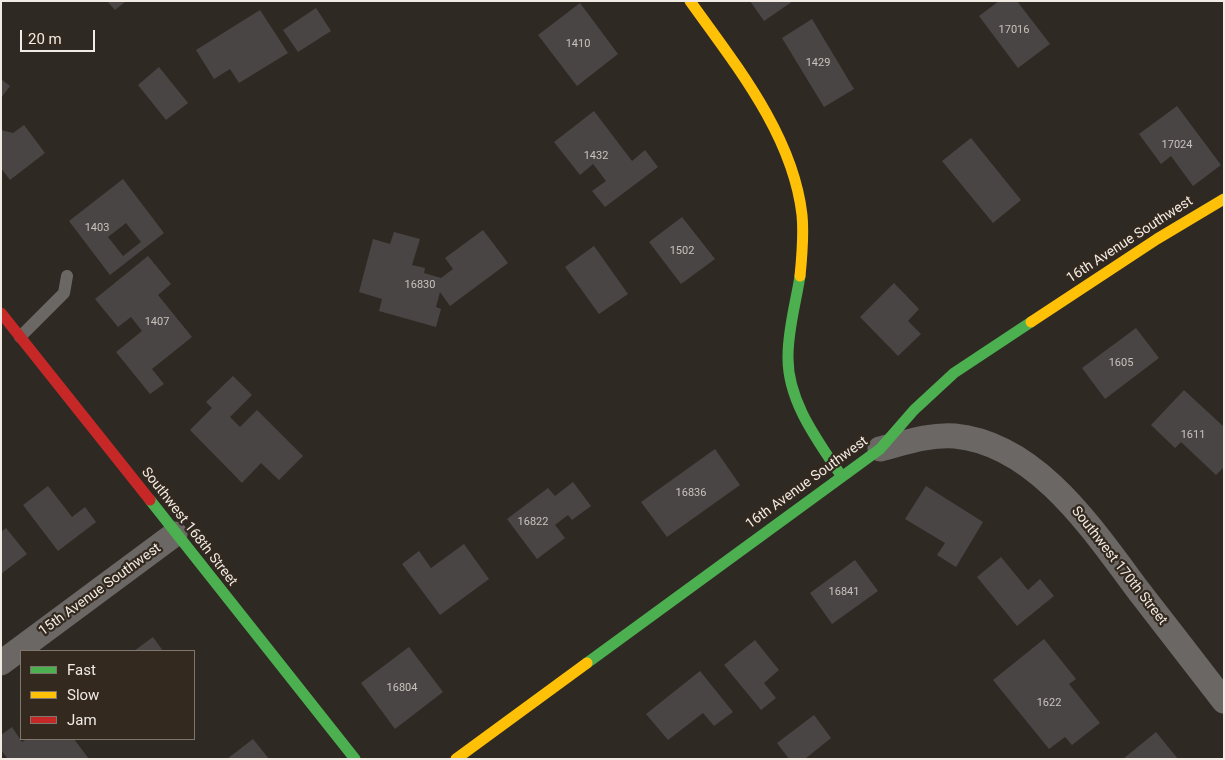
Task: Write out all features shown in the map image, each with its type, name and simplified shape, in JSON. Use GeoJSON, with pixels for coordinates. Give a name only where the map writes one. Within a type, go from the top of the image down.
{"type":"FeatureCollection","features":[{"type":"Feature","properties":{"kind":"street"},"geometry":{"type":"LineString","coordinates":[[690,1],[734,63],[772,128],[781,144],[793,178],[802,213],[802,246],[788,360],[794,395],[808,425],[842,477]]}},
{"type":"Feature","properties":{"kind":"street","name":"16th Avenue Southwest"},"geometry":{"type":"LineString","coordinates":[[456,759],[880,449],[914,410],[954,373],[1157,239],[1224,199]]}},
{"type":"Feature","properties":{"kind":"street","name":"Southwest 168th Street"},"geometry":{"type":"LineString","coordinates":[[1,313],[355,759]]}},
{"type":"Feature","properties":{"kind":"street","name":"Southwest 170th Street"},"geometry":{"type":"LineString","coordinates":[[880,449],[922,439],[956,436],[1003,450],[1025,463],[1081,515],[1224,701]]}},
{"type":"Feature","properties":{"kind":"street","name":"15th Avenue Southwest"},"geometry":{"type":"LineString","coordinates":[[1,662],[175,534]]}},
{"type":"Feature","properties":{"kind":"lane"},"geometry":{"type":"LineString","coordinates":[[20,337],[64,293],[67,276]]}},
{"type":"Feature","properties":{"kind":"building"},"geometry":{"type":"Polygon","coordinates":[[[107,1],[126,1],[115,10],[107,1]]]}},
{"type":"Feature","properties":{"kind":"building"},"geometry":{"type":"Polygon","coordinates":[[[750,1],[793,1],[764,21],[750,1]]]}},
{"type":"Feature","properties":{"kind":"building"},"geometry":{"type":"Polygon","coordinates":[[[999,1],[1017,1],[1050,44],[1018,68],[979,16],[999,1]]]}},
{"type":"Feature","properties":{"kind":"building"},"geometry":{"type":"Polygon","coordinates":[[[580,3],[618,54],[577,86],[538,35],[580,3]]]}},
{"type":"Feature","properties":{"kind":"building"},"geometry":{"type":"Polygon","coordinates":[[[316,8],[331,31],[298,52],[283,30],[316,8]]]}},
{"type":"Feature","properties":{"kind":"building"},"geometry":{"type":"Polygon","coordinates":[[[260,10],[288,53],[239,83],[230,69],[214,79],[196,50],[260,10]]]}},
{"type":"Feature","properties":{"kind":"building"},"geometry":{"type":"Polygon","coordinates":[[[812,19],[854,89],[824,107],[782,38],[812,19]]]}},
{"type":"Feature","properties":{"kind":"building"},"geometry":{"type":"Polygon","coordinates":[[[159,67],[188,103],[166,120],[138,85],[159,67]]]}},
{"type":"Feature","properties":{"kind":"building"},"geometry":{"type":"Polygon","coordinates":[[[1,79],[10,86],[1,98],[1,79]]]}},
{"type":"Feature","properties":{"kind":"building"},"geometry":{"type":"Polygon","coordinates":[[[1177,106],[1221,165],[1193,186],[1171,156],[1161,164],[1139,134],[1177,106]]]}},
{"type":"Feature","properties":{"kind":"building"},"geometry":{"type":"Polygon","coordinates":[[[594,111],[632,161],[645,150],[658,167],[605,207],[592,191],[606,181],[593,164],[580,175],[554,142],[594,111]]]}},
{"type":"Feature","properties":{"kind":"building"},"geometry":{"type":"Polygon","coordinates":[[[24,125],[45,153],[10,180],[1,168],[1,130],[13,133],[24,125]]]}},
{"type":"Feature","properties":{"kind":"building"},"geometry":{"type":"Polygon","coordinates":[[[971,138],[1021,200],[993,223],[942,161],[971,138]]]}},
{"type":"Feature","properties":{"kind":"building"},"geometry":{"type":"Polygon","coordinates":[[[123,179],[164,233],[110,275],[69,221],[123,179]],[[126,223],[108,237],[123,256],[141,242],[126,223]]]}},
{"type":"Feature","properties":{"kind":"building"},"geometry":{"type":"Polygon","coordinates":[[[682,217],[715,259],[681,284],[649,242],[682,217]]]}},
{"type":"Feature","properties":{"kind":"building"},"geometry":{"type":"Polygon","coordinates":[[[483,230],[508,263],[450,306],[440,292],[436,307],[441,309],[436,327],[379,311],[382,299],[359,292],[373,239],[390,244],[394,232],[420,239],[412,265],[425,268],[424,273],[441,278],[453,269],[445,258],[483,230]]]}},
{"type":"Feature","properties":{"kind":"building"},"geometry":{"type":"Polygon","coordinates":[[[594,246],[628,294],[599,314],[565,267],[594,246]]]}},
{"type":"Feature","properties":{"kind":"building"},"geometry":{"type":"Polygon","coordinates":[[[148,256],[171,284],[158,295],[192,337],[152,369],[164,384],[150,394],[116,352],[142,331],[131,317],[118,327],[95,299],[148,256]]]}},
{"type":"Feature","properties":{"kind":"building"},"geometry":{"type":"Polygon","coordinates":[[[894,283],[919,309],[908,321],[921,334],[898,356],[860,317],[894,283]]]}},
{"type":"Feature","properties":{"kind":"building"},"geometry":{"type":"Polygon","coordinates":[[[1136,328],[1159,358],[1105,399],[1082,368],[1136,328]]]}},
{"type":"Feature","properties":{"kind":"building"},"geometry":{"type":"Polygon","coordinates":[[[233,376],[252,395],[230,417],[240,427],[257,410],[303,456],[279,480],[261,463],[242,483],[190,430],[212,408],[206,402],[233,376]]]}},
{"type":"Feature","properties":{"kind":"building"},"geometry":{"type":"Polygon","coordinates":[[[1184,390],[1224,427],[1224,467],[1216,475],[1181,442],[1175,448],[1151,425],[1184,390]]]}},
{"type":"Feature","properties":{"kind":"building"},"geometry":{"type":"Polygon","coordinates":[[[715,449],[740,485],[667,537],[641,502],[715,449]]]}},
{"type":"Feature","properties":{"kind":"building"},"geometry":{"type":"Polygon","coordinates":[[[573,482],[591,506],[572,520],[568,515],[555,525],[565,538],[537,559],[507,519],[548,488],[555,496],[573,482]]]}},
{"type":"Feature","properties":{"kind":"building"},"geometry":{"type":"Polygon","coordinates":[[[48,486],[72,517],[85,507],[96,522],[58,551],[23,505],[48,486]]]}},
{"type":"Feature","properties":{"kind":"building"},"geometry":{"type":"Polygon","coordinates":[[[926,486],[983,522],[956,567],[937,555],[945,543],[905,519],[926,486]]]}},
{"type":"Feature","properties":{"kind":"building"},"geometry":{"type":"Polygon","coordinates":[[[6,528],[27,554],[1,574],[1,532],[6,528]]]}},
{"type":"Feature","properties":{"kind":"building"},"geometry":{"type":"Polygon","coordinates":[[[464,544],[489,579],[440,615],[402,564],[419,551],[431,568],[464,544]]]}},
{"type":"Feature","properties":{"kind":"building"},"geometry":{"type":"Polygon","coordinates":[[[1001,557],[1028,590],[1040,579],[1054,596],[1017,626],[977,577],[1001,557]]]}},
{"type":"Feature","properties":{"kind":"building"},"geometry":{"type":"Polygon","coordinates":[[[855,560],[878,591],[832,624],[810,593],[855,560]]]}},
{"type":"Feature","properties":{"kind":"building"},"geometry":{"type":"Polygon","coordinates":[[[153,637],[162,650],[135,650],[153,637]]]}},
{"type":"Feature","properties":{"kind":"building"},"geometry":{"type":"Polygon","coordinates":[[[1044,639],[1076,679],[1069,684],[1100,723],[1072,745],[1065,737],[1049,749],[993,680],[1044,639]]]}},
{"type":"Feature","properties":{"kind":"building"},"geometry":{"type":"Polygon","coordinates":[[[755,640],[779,670],[764,683],[776,698],[761,710],[724,665],[755,640]]]}},
{"type":"Feature","properties":{"kind":"building"},"geometry":{"type":"Polygon","coordinates":[[[409,647],[443,692],[395,729],[361,683],[409,647]]]}},
{"type":"Feature","properties":{"kind":"building"},"geometry":{"type":"Polygon","coordinates":[[[700,671],[733,712],[714,726],[703,713],[668,740],[646,714],[700,671]]]}},
{"type":"Feature","properties":{"kind":"building"},"geometry":{"type":"Polygon","coordinates":[[[814,715],[831,738],[805,759],[789,759],[777,743],[814,715]]]}},
{"type":"Feature","properties":{"kind":"building"},"geometry":{"type":"Polygon","coordinates":[[[12,727],[22,742],[25,740],[75,740],[89,759],[8,759],[1,750],[1,735],[12,727]]]}},
{"type":"Feature","properties":{"kind":"building"},"geometry":{"type":"Polygon","coordinates":[[[1156,732],[1178,759],[1123,759],[1156,732]]]}},
{"type":"Feature","properties":{"kind":"building"},"geometry":{"type":"Polygon","coordinates":[[[253,739],[269,759],[227,759],[253,739]]]}},
{"type":"Feature","properties":{"kind":"traffic: fast"},"geometry":{"type":"LineString","coordinates":[[800,276],[789,336],[789,373],[798,405],[814,435],[842,477]]}},
{"type":"Feature","properties":{"kind":"traffic: fast"},"geometry":{"type":"LineString","coordinates":[[587,663],[880,449],[914,410],[954,373],[1031,322]]}},
{"type":"Feature","properties":{"kind":"traffic: fast"},"geometry":{"type":"LineString","coordinates":[[150,500],[355,759]]}},
{"type":"Feature","properties":{"kind":"traffic: slow"},"geometry":{"type":"LineString","coordinates":[[690,1],[760,102],[787,157],[796,185],[802,215],[803,238],[800,276]]}},
{"type":"Feature","properties":{"kind":"traffic: slow"},"geometry":{"type":"LineString","coordinates":[[1031,322],[1157,239],[1224,199]]}},
{"type":"Feature","properties":{"kind":"traffic: slow"},"geometry":{"type":"LineString","coordinates":[[456,759],[587,663]]}},
{"type":"Feature","properties":{"kind":"traffic: jam"},"geometry":{"type":"LineString","coordinates":[[1,313],[150,500]]}}]}
